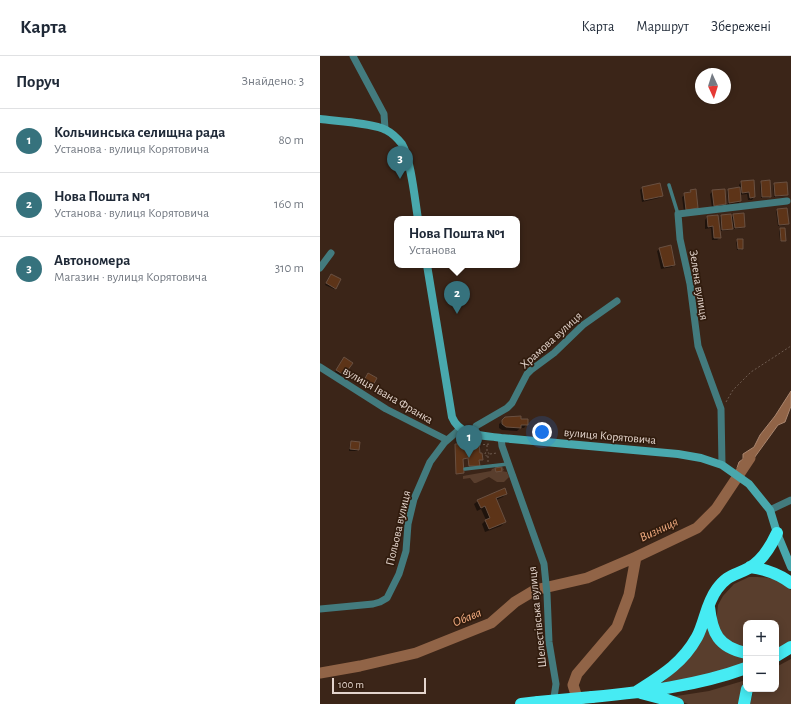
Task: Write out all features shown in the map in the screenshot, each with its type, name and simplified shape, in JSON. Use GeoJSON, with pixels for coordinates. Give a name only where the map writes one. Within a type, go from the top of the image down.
{"type":"FeatureCollection","features":[{"type":"Feature","properties":{"kind":"highway"},"geometry":{"type":"LineString","coordinates":[[636,692],[672,668],[683,657],[697,637],[708,604],[716,590],[727,578],[750,568],[761,558],[773,542],[777,532]]}},
{"type":"Feature","properties":{"kind":"highway"},"geometry":{"type":"LineString","coordinates":[[750,568],[763,569],[784,577],[791,583]]}},
{"type":"Feature","properties":{"kind":"highway"},"geometry":{"type":"LineString","coordinates":[[708,604],[711,624],[715,633],[721,641],[729,647],[743,652]]}},
{"type":"Feature","properties":{"kind":"highway"},"geometry":{"type":"LineString","coordinates":[[779,653],[791,647]]}},
{"type":"Feature","properties":{"kind":"highway"},"geometry":{"type":"LineString","coordinates":[[521,704],[636,692],[721,677],[743,669]]}},
{"type":"Feature","properties":{"kind":"highway"},"geometry":{"type":"LineString","coordinates":[[636,692],[678,704]]}},
{"type":"Feature","properties":{"kind":"highway"},"geometry":{"type":"LineString","coordinates":[[744,704],[746,692]]}},
{"type":"Feature","properties":{"kind":"main road"},"geometry":{"type":"LineString","coordinates":[[320,119],[367,125],[385,129],[395,137],[402,145],[408,162],[417,216]]}},
{"type":"Feature","properties":{"kind":"main road"},"geometry":{"type":"LineString","coordinates":[[427,268],[452,418],[454,423],[460,429]]}},
{"type":"Feature","properties":{"kind":"main road","name":"вулиця Корятовича"},"geometry":{"type":"LineString","coordinates":[[460,429],[473,434],[501,438],[678,454],[701,458],[722,465],[749,484],[770,510]]}},
{"type":"Feature","properties":{"kind":"main road"},"geometry":{"type":"LineString","coordinates":[[770,510],[791,567]]}},
{"type":"Feature","properties":{"kind":"street"},"geometry":{"type":"LineString","coordinates":[[353,56],[384,114],[385,129]]}},
{"type":"Feature","properties":{"kind":"street"},"geometry":{"type":"LineString","coordinates":[[678,214],[787,201]]}},
{"type":"Feature","properties":{"kind":"street","name":"Зелена вулиця"},"geometry":{"type":"LineString","coordinates":[[678,214],[680,239],[690,284],[698,346],[721,409],[722,465]]}},
{"type":"Feature","properties":{"kind":"street"},"geometry":{"type":"LineString","coordinates":[[320,268],[331,253]]}},
{"type":"Feature","properties":{"kind":"street","name":"Храмова вулиця"},"geometry":{"type":"LineString","coordinates":[[473,434],[476,426],[507,408],[512,403],[527,374],[531,370],[554,353],[583,325],[617,300]]}},
{"type":"Feature","properties":{"kind":"street","name":"вулиця Івана Франка"},"geometry":{"type":"LineString","coordinates":[[320,367],[386,409],[447,440]]}},
{"type":"Feature","properties":{"kind":"street","name":"Польова вулиця"},"geometry":{"type":"LineString","coordinates":[[320,609],[373,604],[387,598],[398,574],[406,551],[408,524],[414,499],[430,462],[447,440],[460,429]]}},
{"type":"Feature","properties":{"kind":"street","name":"Шелестівська вулиця"},"geometry":{"type":"LineString","coordinates":[[501,438],[504,465],[544,564],[549,642],[556,684],[553,704]]}},
{"type":"Feature","properties":{"kind":"street"},"geometry":{"type":"LineString","coordinates":[[770,510],[791,500]]}},
{"type":"Feature","properties":{"kind":"lane"},"geometry":{"type":"LineString","coordinates":[[670,185],[678,214]]}},
{"type":"Feature","properties":{"kind":"lane"},"geometry":{"type":"LineString","coordinates":[[466,469],[504,465]]}},
{"type":"Feature","properties":{"kind":"path"},"geometry":{"type":"LineString","coordinates":[[721,409],[733,390],[751,372],[791,346]]}},
{"type":"Feature","properties":{"kind":"path"},"geometry":{"type":"LineString","coordinates":[[485,454],[487,452],[487,444]]}},
{"type":"Feature","properties":{"kind":"path"},"geometry":{"type":"LineString","coordinates":[[479,445],[494,444]]}},
{"type":"Feature","properties":{"kind":"path"},"geometry":{"type":"LineString","coordinates":[[482,454],[488,456],[490,454],[498,453],[504,465]]}},
{"type":"Feature","properties":{"kind":"shaded area"},"geometry":{"type":"Polygon","coordinates":[[[791,391],[791,406],[785,422],[778,425],[744,472],[737,468],[739,462],[743,459],[743,454],[754,447],[760,435],[775,416],[791,391]]]}},
{"type":"Feature","properties":{"kind":"shaded area"},"geometry":{"type":"Polygon","coordinates":[[[502,466],[504,470],[502,471],[507,472],[509,477],[504,482],[497,482],[489,477],[476,483],[474,483],[470,478],[463,479],[463,476],[491,471],[492,469],[502,466]]]}},
{"type":"Feature","properties":{"kind":"shaded area"},"geometry":{"type":"Polygon","coordinates":[[[749,577],[762,577],[781,582],[791,590],[791,643],[779,649],[779,620],[743,620],[743,648],[723,638],[716,623],[718,605],[723,596],[734,584],[749,577]]]}},
{"type":"Feature","properties":{"kind":"shaded area"},"geometry":{"type":"Polygon","coordinates":[[[707,625],[743,655],[743,667],[719,674],[661,684],[674,672],[707,625]]]}},
{"type":"Feature","properties":{"kind":"shaded area"},"geometry":{"type":"Polygon","coordinates":[[[791,659],[791,704],[750,704],[753,692],[779,692],[779,665],[791,659]]]}},
{"type":"Feature","properties":{"kind":"shaded area"},"geometry":{"type":"Polygon","coordinates":[[[743,681],[744,692],[742,704],[688,704],[670,697],[709,691],[743,681]]]}},
{"type":"Feature","properties":{"kind":"building"},"geometry":{"type":"Polygon","coordinates":[[[754,180],[755,197],[750,198],[749,192],[742,193],[741,181],[754,180]]]}},
{"type":"Feature","properties":{"kind":"building"},"geometry":{"type":"Polygon","coordinates":[[[770,180],[771,197],[762,197],[761,181],[770,180]]]}},
{"type":"Feature","properties":{"kind":"building"},"geometry":{"type":"Polygon","coordinates":[[[787,182],[788,195],[775,196],[774,183],[787,182]]]}},
{"type":"Feature","properties":{"kind":"building"},"geometry":{"type":"Polygon","coordinates":[[[660,183],[663,196],[644,200],[642,187],[660,183]]]}},
{"type":"Feature","properties":{"kind":"building"},"geometry":{"type":"Polygon","coordinates":[[[740,187],[741,201],[729,203],[728,189],[740,187]]]}},
{"type":"Feature","properties":{"kind":"building"},"geometry":{"type":"Polygon","coordinates":[[[696,189],[698,208],[686,210],[684,193],[691,192],[690,190],[696,189]]]}},
{"type":"Feature","properties":{"kind":"building"},"geometry":{"type":"Polygon","coordinates":[[[725,189],[726,204],[714,206],[712,190],[725,189]]]}},
{"type":"Feature","properties":{"kind":"building"},"geometry":{"type":"Polygon","coordinates":[[[787,208],[789,224],[779,225],[777,209],[787,208]]]}},
{"type":"Feature","properties":{"kind":"building"},"geometry":{"type":"Polygon","coordinates":[[[744,213],[745,227],[735,228],[733,214],[744,213]]]}},
{"type":"Feature","properties":{"kind":"building"},"geometry":{"type":"Polygon","coordinates":[[[731,214],[733,229],[722,230],[721,215],[731,214]]]}},
{"type":"Feature","properties":{"kind":"building"},"geometry":{"type":"Polygon","coordinates":[[[718,215],[721,238],[714,238],[713,226],[708,227],[707,216],[718,215]]]}},
{"type":"Feature","properties":{"kind":"building"},"geometry":{"type":"Polygon","coordinates":[[[780,228],[785,228],[786,241],[781,241],[780,228]]]}},
{"type":"Feature","properties":{"kind":"building"},"geometry":{"type":"Polygon","coordinates":[[[737,239],[743,239],[743,249],[738,249],[737,239]]]}},
{"type":"Feature","properties":{"kind":"building"},"geometry":{"type":"Polygon","coordinates":[[[671,245],[675,265],[664,267],[659,248],[671,245]]]}},
{"type":"Feature","properties":{"kind":"building"},"geometry":{"type":"Polygon","coordinates":[[[331,274],[341,279],[336,289],[326,283],[331,274]]]}},
{"type":"Feature","properties":{"kind":"building"},"geometry":{"type":"Polygon","coordinates":[[[344,357],[353,363],[344,375],[336,370],[344,357]]]}},
{"type":"Feature","properties":{"kind":"building"},"geometry":{"type":"Polygon","coordinates":[[[368,373],[377,378],[371,389],[362,384],[368,373]]]}},
{"type":"Feature","properties":{"kind":"building"},"geometry":{"type":"Polygon","coordinates":[[[521,416],[521,419],[528,419],[528,425],[521,425],[521,428],[506,427],[502,424],[502,420],[505,417],[521,416]]]}},
{"type":"Feature","properties":{"kind":"building"},"geometry":{"type":"Polygon","coordinates":[[[351,441],[360,442],[359,450],[350,449],[351,441]]]}},
{"type":"Feature","properties":{"kind":"building"},"geometry":{"type":"Polygon","coordinates":[[[479,443],[480,453],[482,453],[483,460],[479,460],[480,466],[469,466],[468,458],[463,459],[464,473],[456,474],[455,444],[479,443]]]}},
{"type":"Feature","properties":{"kind":"building"},"geometry":{"type":"Polygon","coordinates":[[[501,467],[502,471],[496,472],[495,468],[501,467]]]}},
{"type":"Feature","properties":{"kind":"building"},"geometry":{"type":"Polygon","coordinates":[[[505,488],[507,494],[496,498],[506,522],[489,529],[485,520],[490,518],[485,506],[481,508],[477,500],[505,488]]]}},
{"type":"Feature","properties":{"kind":"waterway","name":"Визниця"},"geometry":{"type":"LineString","coordinates":[[579,704],[573,685],[577,674],[617,627],[629,595],[636,557],[697,528],[716,509],[750,458]]}},
{"type":"Feature","properties":{"kind":"waterway","name":"Обава"},"geometry":{"type":"LineString","coordinates":[[320,673],[360,666],[416,653],[491,623],[515,602],[535,590],[587,578],[636,557]]}},
{"type":"Feature","properties":{"kind":"place","name":"Автономера"},"geometry":{"type":"Point","coordinates":[400,179]}},
{"type":"Feature","properties":{"kind":"place","name":"Нова Пошта №1"},"geometry":{"type":"Point","coordinates":[457,314]}},
{"type":"Feature","properties":{"kind":"place","name":"Кольчинська селищна рада"},"geometry":{"type":"Point","coordinates":[469,458]}}]}
